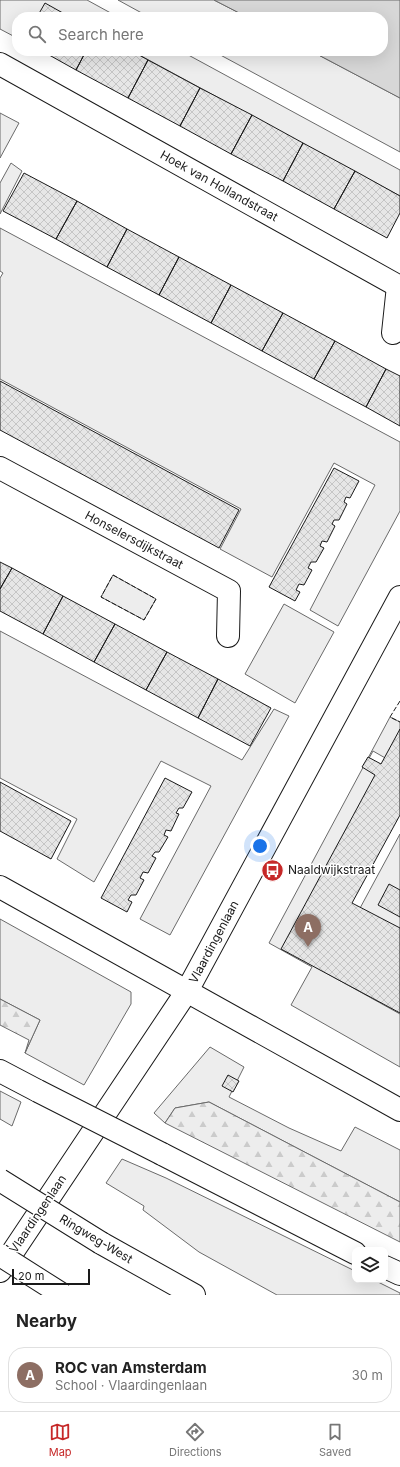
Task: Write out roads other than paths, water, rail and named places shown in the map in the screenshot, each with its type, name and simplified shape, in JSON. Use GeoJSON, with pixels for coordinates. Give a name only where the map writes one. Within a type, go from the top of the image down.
{"type":"FeatureCollection","features":[{"type":"Feature","properties":{"kind":"main road","name":"Hoek van Hollandstraat"},"geometry":{"type":"LineString","coordinates":[[0,64],[398,286],[393,333]]}},
{"type":"Feature","properties":{"kind":"main road","name":"Honselersdijkstraat"},"geometry":{"type":"LineString","coordinates":[[0,468],[229,592],[228,636]]}},
{"type":"Feature","properties":{"kind":"main road","name":"Vlaardingenlaan"},"geometry":{"type":"LineString","coordinates":[[0,1272],[187,991],[400,597]]}},
{"type":"Feature","properties":{"kind":"main road"},"geometry":{"type":"LineString","coordinates":[[0,886],[400,1110]]}},
{"type":"Feature","properties":{"kind":"main road"},"geometry":{"type":"LineString","coordinates":[[0,1071],[352,1251]]}},
{"type":"Feature","properties":{"kind":"main road","name":"Ringweg-West"},"geometry":{"type":"LineString","coordinates":[[0,1180],[101,1243],[194,1295]]}},
{"type":"Feature","properties":{"kind":"main road"},"geometry":{"type":"LineString","coordinates":[[0,1255],[63,1295]]}},
{"type":"Feature","properties":{"kind":"main road"},"geometry":{"type":"LineString","coordinates":[[388,1268],[400,1274]]}},
{"type":"Feature","properties":{"kind":"place","name":"Naaldwijkstraat"},"geometry":{"type":"Point","coordinates":[272,870]}},
{"type":"Feature","properties":{"kind":"place","name":"ROC van Amsterdam"},"geometry":{"type":"Point","coordinates":[308,947]}}]}
